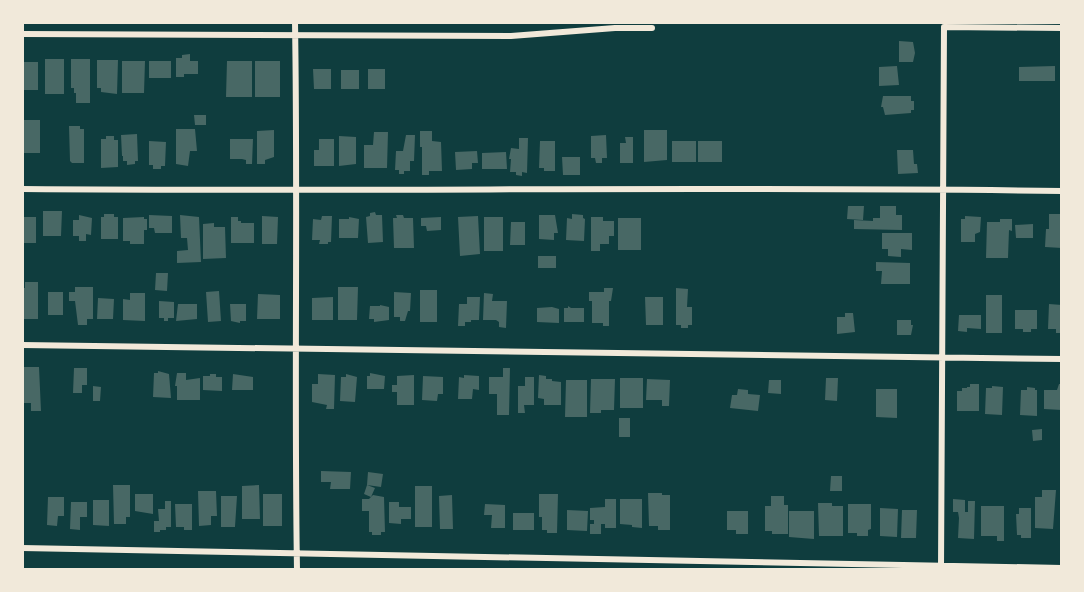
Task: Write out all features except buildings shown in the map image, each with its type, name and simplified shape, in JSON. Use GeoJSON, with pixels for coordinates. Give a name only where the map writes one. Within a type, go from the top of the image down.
{"type":"FeatureCollection","features":[{"type":"Feature","properties":{"kind":"street"},"geometry":{"type":"LineString","coordinates":[[296,22],[298,191],[294,349],[297,570]]}},
{"type":"Feature","properties":{"kind":"street"},"geometry":{"type":"LineString","coordinates":[[941,567],[944,27],[1062,28]]}},
{"type":"Feature","properties":{"kind":"street"},"geometry":{"type":"LineString","coordinates":[[22,34],[511,36],[615,28],[651,28]]}},
{"type":"Feature","properties":{"kind":"street"},"geometry":{"type":"LineString","coordinates":[[22,189],[1062,191]]}},
{"type":"Feature","properties":{"kind":"street"},"geometry":{"type":"LineString","coordinates":[[22,345],[1062,359]]}},
{"type":"Feature","properties":{"kind":"street"},"geometry":{"type":"LineString","coordinates":[[22,548],[1062,568]]}}]}
